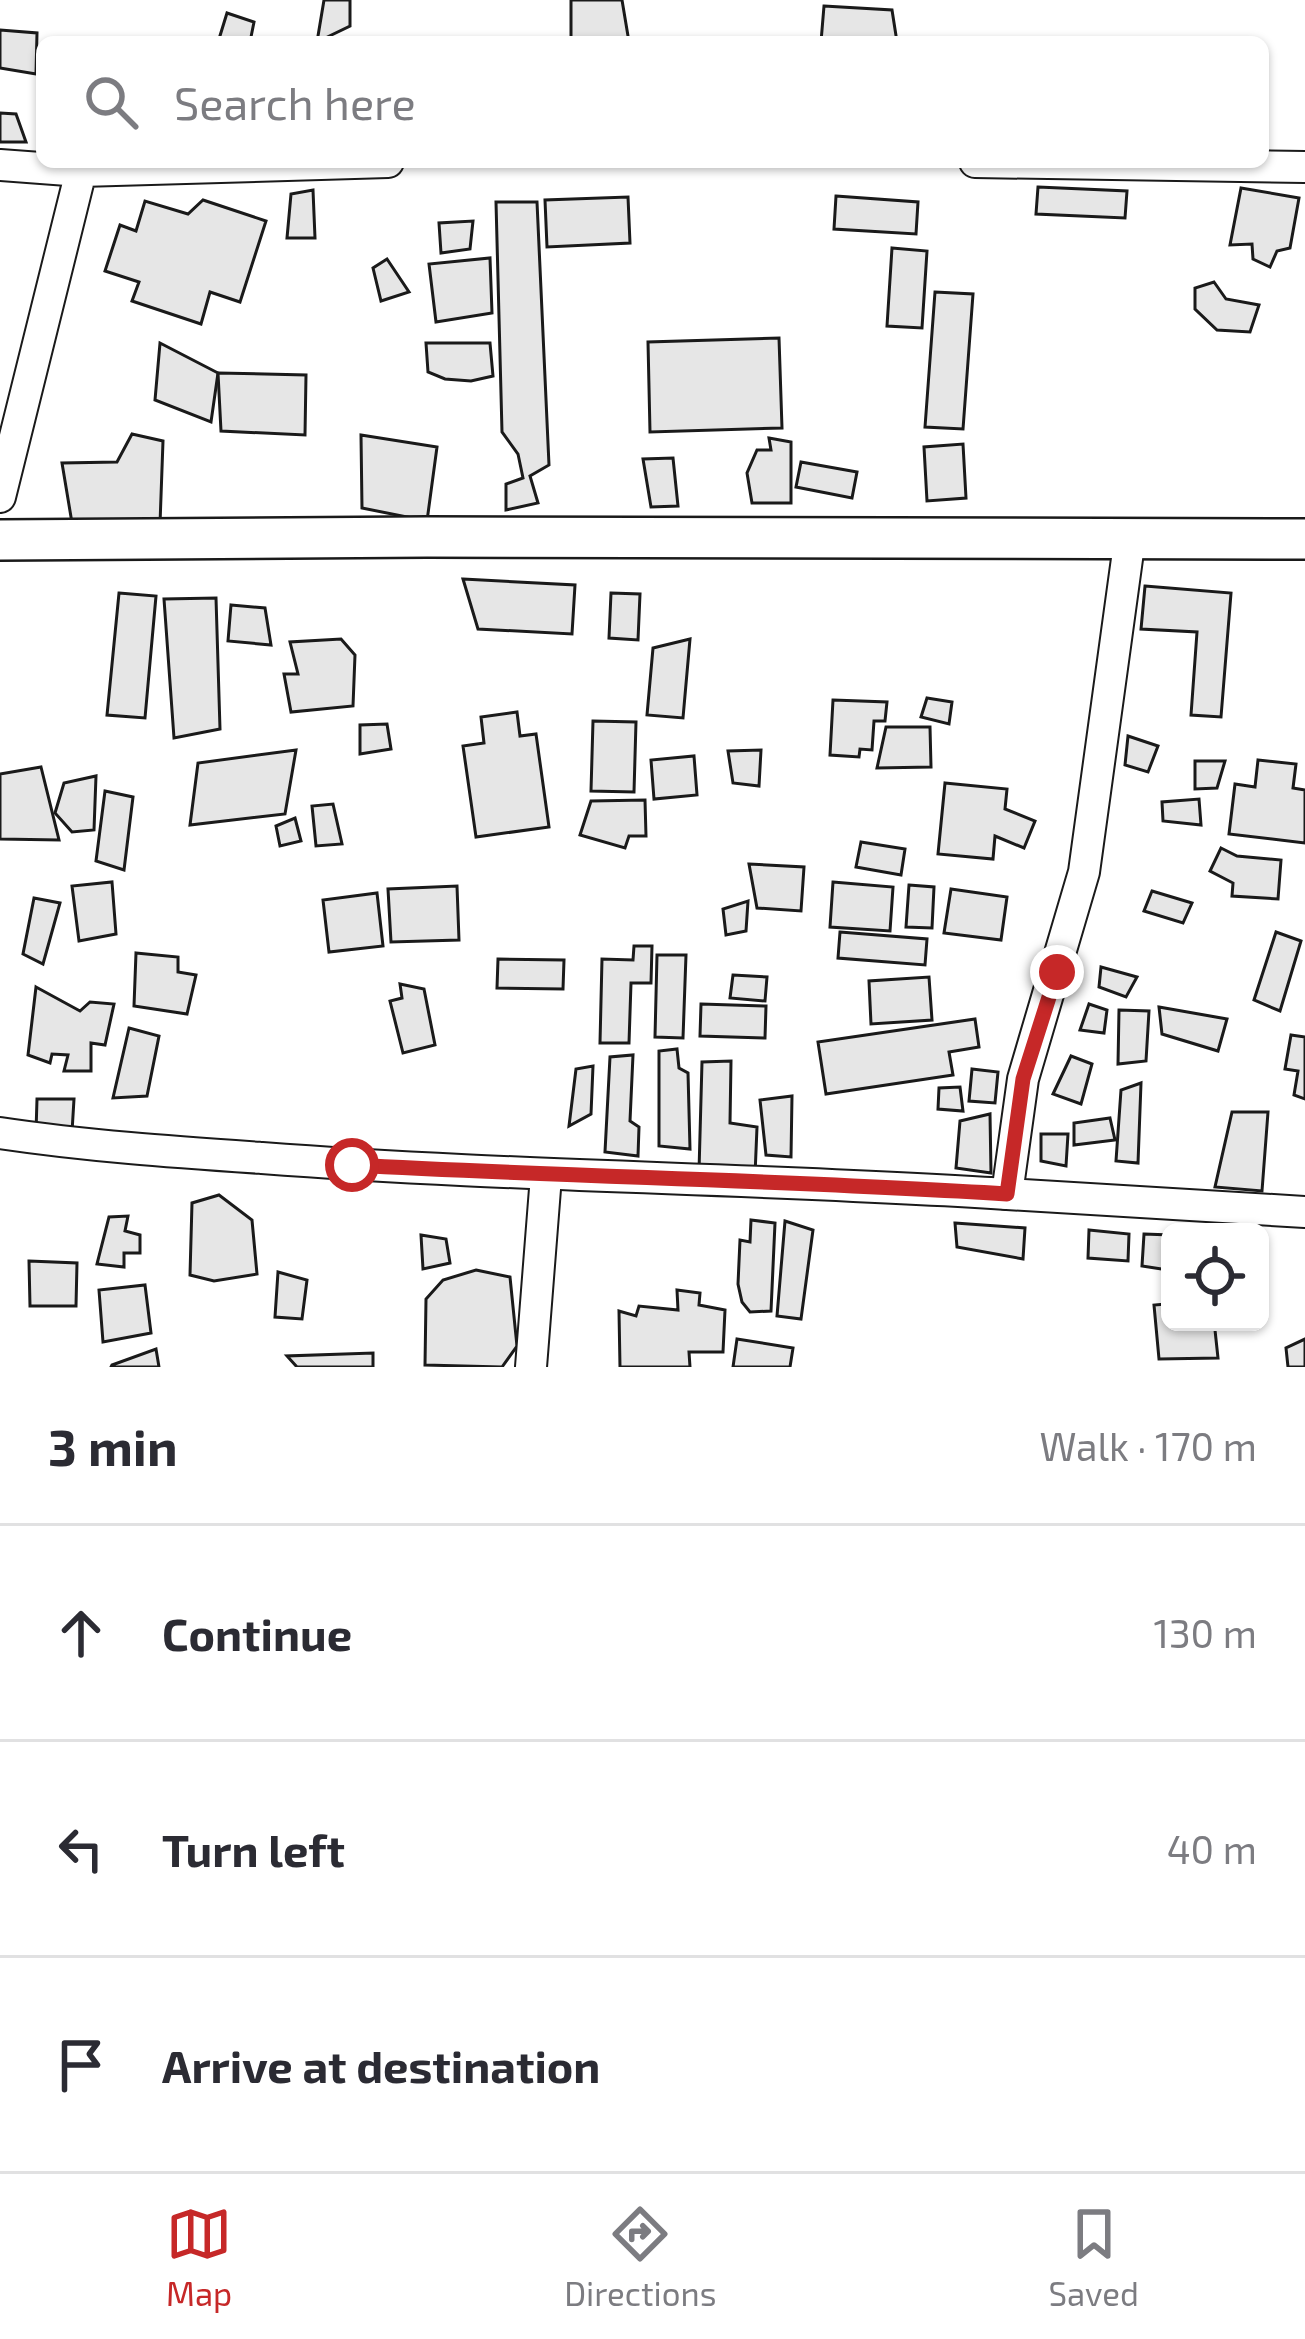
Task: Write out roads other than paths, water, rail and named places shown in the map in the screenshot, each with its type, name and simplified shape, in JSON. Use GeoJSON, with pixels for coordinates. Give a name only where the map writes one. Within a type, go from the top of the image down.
{"type":"FeatureCollection","features":[{"type":"Feature","properties":{"kind":"street"},"geometry":{"type":"LineString","coordinates":[[0,166],[81,171],[183,168]]}},
{"type":"Feature","properties":{"kind":"street"},"geometry":{"type":"LineString","coordinates":[[1269,166],[1305,167]]}},
{"type":"Feature","properties":{"kind":"street"},"geometry":{"type":"LineString","coordinates":[[0,497],[81,171]]}},
{"type":"Feature","properties":{"kind":"street"},"geometry":{"type":"LineString","coordinates":[[1007,1194],[1023,1079],[1084,872],[1130,537]]}},
{"type":"Feature","properties":{"kind":"street"},"geometry":{"type":"LineString","coordinates":[[0,540],[1305,539]]}},
{"type":"Feature","properties":{"kind":"street"},"geometry":{"type":"LineString","coordinates":[[0,1133],[72,1144],[546,1176],[812,1181],[1305,1212]]}},
{"type":"Feature","properties":{"kind":"street"},"geometry":{"type":"LineString","coordinates":[[531,1367],[546,1176]]}}]}
